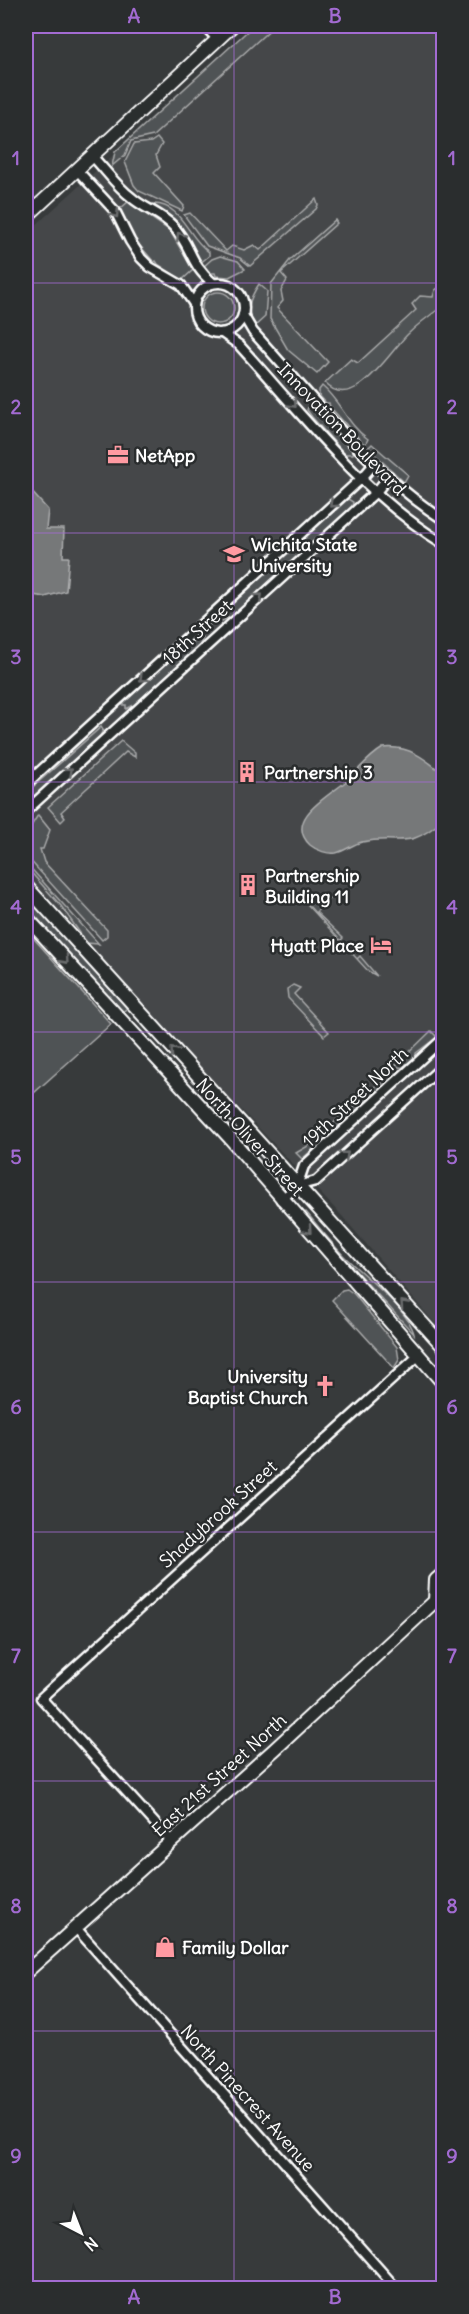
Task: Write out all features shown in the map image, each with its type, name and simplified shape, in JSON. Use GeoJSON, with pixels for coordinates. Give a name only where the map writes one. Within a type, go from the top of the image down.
{"type":"FeatureCollection","features":[{"type":"Feature","properties":{"kind":"main road"},"geometry":{"type":"LineString","coordinates":[[26,217],[232,26]]}},
{"type":"Feature","properties":{"kind":"main road","name":"North Oliver Street"},"geometry":{"type":"LineString","coordinates":[[26,886],[444,1347]]}},
{"type":"Feature","properties":{"kind":"main road","name":"North Oliver Street"},"geometry":{"type":"LineString","coordinates":[[26,917],[230,1138],[281,1200],[444,1384]]}},
{"type":"Feature","properties":{"kind":"main road","name":"East 21st Street North"},"geometry":{"type":"LineString","coordinates":[[26,1972],[439,1600],[436,1580],[444,1573]]}},
{"type":"Feature","properties":{"kind":"street"},"geometry":{"type":"LineString","coordinates":[[205,26],[217,39]]}},
{"type":"Feature","properties":{"kind":"street","name":"Innovation Boulevard"},"geometry":{"type":"LineString","coordinates":[[92,156],[130,197],[160,214],[174,227],[182,237],[194,263],[213,283],[228,285],[238,292],[243,302],[243,315],[253,332],[375,463],[444,520]]}},
{"type":"Feature","properties":{"kind":"street","name":"Innovation Boulevard"},"geometry":{"type":"LineString","coordinates":[[77,170],[115,211],[130,242],[141,258],[150,267],[181,285],[194,304],[194,312],[201,326],[207,330],[222,333],[239,345],[362,478],[412,522],[444,544]]}},
{"type":"Feature","properties":{"kind":"street"},"geometry":{"type":"LineString","coordinates":[[194,304],[198,293],[213,283]]}},
{"type":"Feature","properties":{"kind":"street"},"geometry":{"type":"LineString","coordinates":[[222,333],[235,327],[243,315]]}},
{"type":"Feature","properties":{"kind":"street","name":"18th Street"},"geometry":{"type":"LineString","coordinates":[[26,784],[362,478],[375,463]]}},
{"type":"Feature","properties":{"kind":"street","name":"18th Street"},"geometry":{"type":"LineString","coordinates":[[26,811],[376,491],[389,476]]}},
{"type":"Feature","properties":{"kind":"street","name":"19th Street North"},"geometry":{"type":"LineString","coordinates":[[297,1186],[304,1166],[444,1038]]}},
{"type":"Feature","properties":{"kind":"street","name":"19th Street North"},"geometry":{"type":"LineString","coordinates":[[281,1200],[297,1186],[316,1181],[444,1065]]}},
{"type":"Feature","properties":{"kind":"street","name":"Shadybrook Street"},"geometry":{"type":"LineString","coordinates":[[172,1842],[41,1698],[418,1356]]}},
{"type":"Feature","properties":{"kind":"street","name":"North Pinecrest Avenue"},"geometry":{"type":"LineString","coordinates":[[76,1928],[396,2289]]}},
{"type":"Feature","properties":{"kind":"shaded area"},"geometry":{"type":"Polygon","coordinates":[[[253,26],[274,26],[153,136],[131,141],[125,155],[112,166],[115,152],[253,26]]]}},
{"type":"Feature","properties":{"kind":"shaded area","name":"Wichita State University"},"geometry":{"type":"Polygon","coordinates":[[[256,26],[443,26],[443,1333],[342,1216],[232,1100],[212,1083],[26,875],[26,234],[256,26]]]}},
{"type":"Feature","properties":{"kind":"shaded area"},"geometry":{"type":"Polygon","coordinates":[[[157,138],[162,144],[156,155],[160,167],[154,173],[184,206],[182,211],[139,191],[134,185],[125,162],[134,144],[151,142],[157,138]]]}},
{"type":"Feature","properties":{"kind":"shaded area"},"geometry":{"type":"Polygon","coordinates":[[[316,199],[318,205],[316,209],[250,266],[240,258],[207,246],[184,215],[190,213],[226,251],[232,246],[244,250],[254,245],[260,250],[316,199]]]}},
{"type":"Feature","properties":{"kind":"shaded area"},"geometry":{"type":"Polygon","coordinates":[[[128,202],[170,231],[193,270],[182,280],[156,261],[154,262],[135,240],[120,209],[128,202]]]}},
{"type":"Feature","properties":{"kind":"shaded area"},"geometry":{"type":"Polygon","coordinates":[[[153,204],[163,205],[178,215],[195,239],[209,252],[209,256],[200,263],[181,226],[153,204]]]}},
{"type":"Feature","properties":{"kind":"shaded area"},"geometry":{"type":"Polygon","coordinates":[[[335,220],[337,223],[281,273],[287,280],[281,291],[283,301],[277,308],[328,362],[317,374],[288,350],[270,319],[271,284],[290,260],[335,220]]]}},
{"type":"Feature","properties":{"kind":"shaded area"},"geometry":{"type":"Polygon","coordinates":[[[220,256],[238,261],[245,269],[229,277],[216,276],[215,273],[203,267],[212,259],[220,256]]]}},
{"type":"Feature","properties":{"kind":"shaded area"},"geometry":{"type":"Polygon","coordinates":[[[259,284],[267,291],[265,317],[255,326],[249,310],[259,284]]]}},
{"type":"Feature","properties":{"kind":"shaded area"},"geometry":{"type":"Polygon","coordinates":[[[443,285],[443,306],[407,335],[370,377],[359,386],[347,391],[336,391],[325,383],[351,359],[358,363],[416,310],[412,304],[420,296],[433,297],[435,290],[443,285]]]}},
{"type":"Feature","properties":{"kind":"shaded area"},"geometry":{"type":"Polygon","coordinates":[[[218,292],[229,297],[234,308],[229,319],[218,324],[207,319],[202,308],[207,297],[218,292]]]}},
{"type":"Feature","properties":{"kind":"shaded area"},"geometry":{"type":"Polygon","coordinates":[[[322,386],[355,427],[368,439],[366,443],[364,444],[330,407],[329,403],[326,403],[319,395],[322,386]]]}},
{"type":"Feature","properties":{"kind":"shaded area"},"geometry":{"type":"Polygon","coordinates":[[[309,405],[319,410],[348,442],[348,446],[354,449],[353,454],[345,454],[312,417],[307,410],[309,405]]]}},
{"type":"Feature","properties":{"kind":"shaded area"},"geometry":{"type":"Polygon","coordinates":[[[372,444],[408,475],[404,482],[368,448],[372,444]]]}},
{"type":"Feature","properties":{"kind":"shaded area"},"geometry":{"type":"Polygon","coordinates":[[[30,490],[48,510],[46,529],[64,529],[63,557],[69,557],[66,591],[45,597],[33,595],[26,585],[26,494],[30,490]]]}},
{"type":"Feature","properties":{"kind":"shaded area"},"geometry":{"type":"Polygon","coordinates":[[[348,499],[353,502],[352,507],[232,616],[222,621],[219,618],[225,609],[348,499]]]}},
{"type":"Feature","properties":{"kind":"shaded area"},"geometry":{"type":"Polygon","coordinates":[[[199,636],[203,638],[199,646],[134,705],[126,709],[126,705],[123,705],[126,699],[199,636]]]}},
{"type":"Feature","properties":{"kind":"shaded area"},"geometry":{"type":"Polygon","coordinates":[[[101,727],[103,730],[100,736],[26,803],[26,793],[101,727]]]}},
{"type":"Feature","properties":{"kind":"shaded area"},"geometry":{"type":"Polygon","coordinates":[[[121,741],[135,753],[135,757],[126,752],[61,812],[65,818],[61,822],[48,807],[121,741]]]}},
{"type":"Feature","properties":{"kind":"shaded area"},"geometry":{"type":"Polygon","coordinates":[[[383,748],[400,749],[416,754],[443,774],[443,820],[431,830],[412,839],[362,842],[336,853],[323,852],[310,845],[303,835],[302,825],[306,816],[313,807],[383,748]]]}},
{"type":"Feature","properties":{"kind":"shaded area"},"geometry":{"type":"Polygon","coordinates":[[[38,815],[50,830],[43,849],[40,849],[44,862],[107,930],[107,936],[102,940],[26,856],[26,834],[38,815]]]}},
{"type":"Feature","properties":{"kind":"shaded area"},"geometry":{"type":"Polygon","coordinates":[[[26,863],[99,944],[87,943],[61,906],[26,867],[26,863]]]}},
{"type":"Feature","properties":{"kind":"shaded area"},"geometry":{"type":"Polygon","coordinates":[[[322,892],[329,899],[316,912],[343,938],[341,940],[356,958],[308,905],[322,892]]]}},
{"type":"Feature","properties":{"kind":"shaded area"},"geometry":{"type":"Polygon","coordinates":[[[26,896],[127,1008],[122,1013],[26,906],[26,896]]]}},
{"type":"Feature","properties":{"kind":"shaded area"},"geometry":{"type":"Polygon","coordinates":[[[26,930],[111,1024],[26,1100],[26,930]]]}},
{"type":"Feature","properties":{"kind":"shaded area"},"geometry":{"type":"Polygon","coordinates":[[[360,956],[377,976],[368,971],[357,959],[360,956]]]}},
{"type":"Feature","properties":{"kind":"shaded area"},"geometry":{"type":"Polygon","coordinates":[[[293,985],[300,988],[294,994],[329,1032],[324,1036],[288,998],[287,989],[293,985]]]}},
{"type":"Feature","properties":{"kind":"shaded area"},"geometry":{"type":"Polygon","coordinates":[[[431,1031],[437,1037],[416,1053],[416,1056],[402,1068],[395,1066],[431,1031]]]}},
{"type":"Feature","properties":{"kind":"shaded area"},"geometry":{"type":"Polygon","coordinates":[[[382,1080],[382,1087],[302,1159],[296,1153],[320,1139],[340,1116],[358,1104],[382,1080]]]}},
{"type":"Feature","properties":{"kind":"shaded area"},"geometry":{"type":"Polygon","coordinates":[[[306,1212],[343,1255],[403,1313],[414,1334],[303,1214],[306,1212]]]}},
{"type":"Feature","properties":{"kind":"shaded area"},"geometry":{"type":"Polygon","coordinates":[[[347,1289],[354,1294],[397,1347],[399,1360],[394,1368],[332,1300],[342,1290],[347,1289]]]}},
{"type":"Feature","properties":{"kind":"place","name":"NetApp"},"geometry":{"type":"Point","coordinates":[118,455]}},
{"type":"Feature","properties":{"kind":"place","name":"Wichita State University"},"geometry":{"type":"Point","coordinates":[234,554]}},
{"type":"Feature","properties":{"kind":"place","name":"Partnership 3"},"geometry":{"type":"Point","coordinates":[247,772]}},
{"type":"Feature","properties":{"kind":"place","name":"Partnership Building 11"},"geometry":{"type":"Point","coordinates":[248,885]}},
{"type":"Feature","properties":{"kind":"place","name":"Hyatt Place"},"geometry":{"type":"Point","coordinates":[381,945]}},
{"type":"Feature","properties":{"kind":"place","name":"University Baptist Church"},"geometry":{"type":"Point","coordinates":[325,1386]}},
{"type":"Feature","properties":{"kind":"place","name":"Family Dollar"},"geometry":{"type":"Point","coordinates":[165,1947]}}]}
